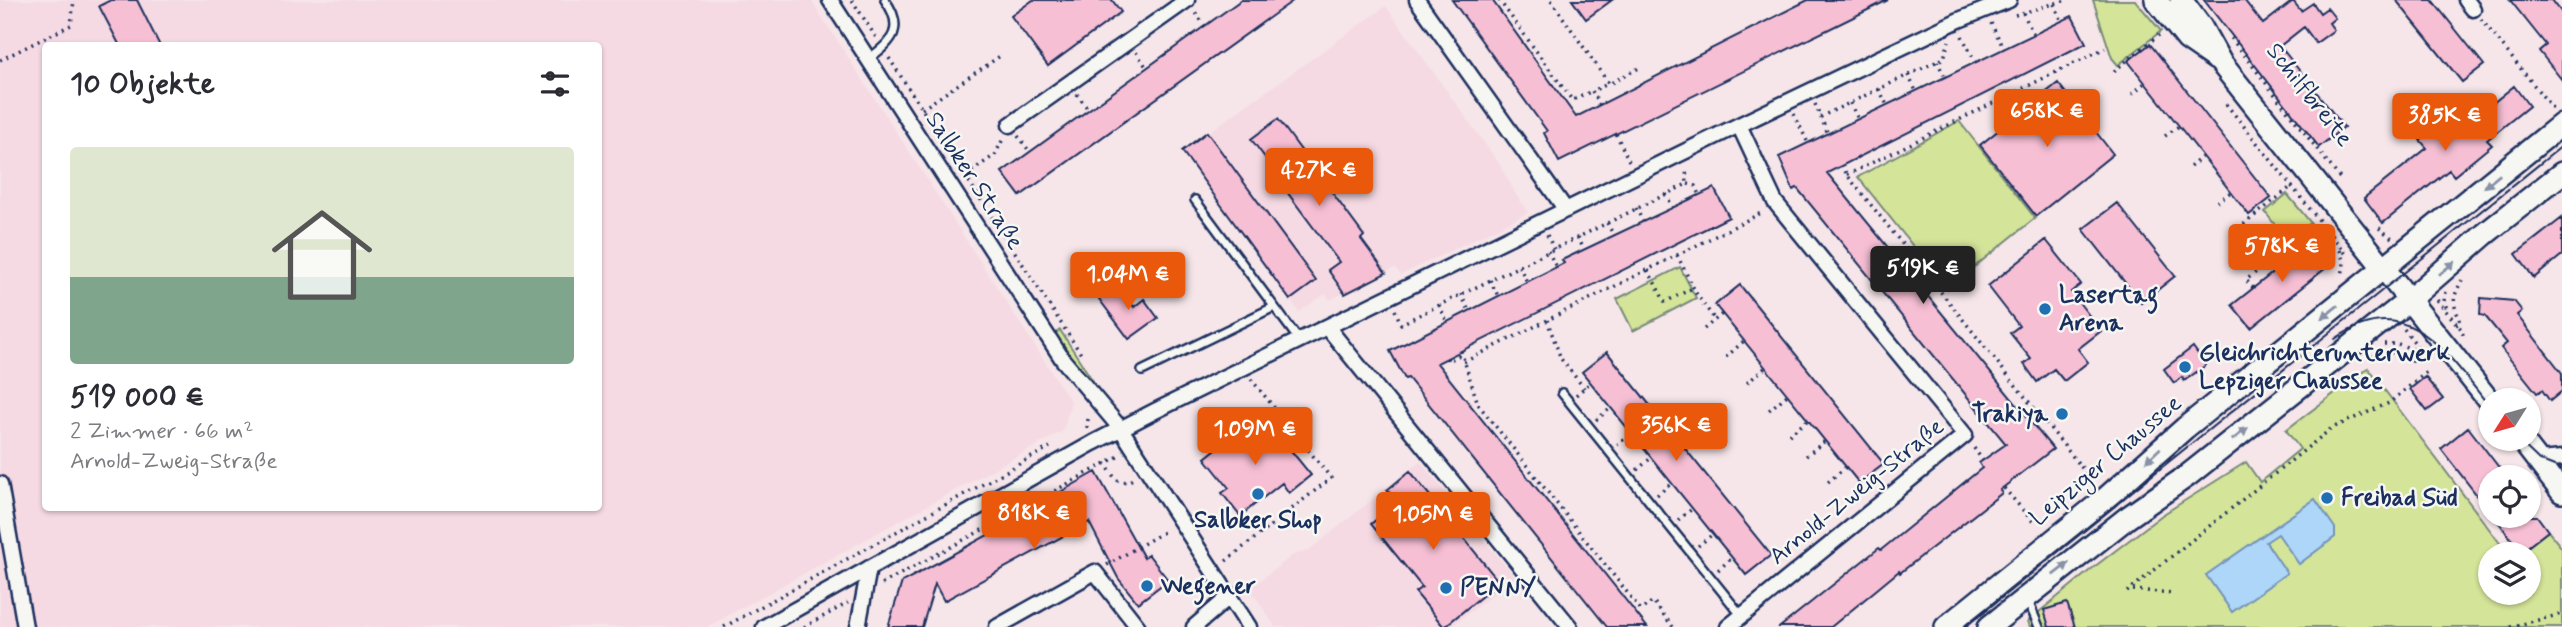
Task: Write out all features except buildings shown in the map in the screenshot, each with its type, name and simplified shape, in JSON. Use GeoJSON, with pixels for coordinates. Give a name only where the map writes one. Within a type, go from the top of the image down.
{"type":"FeatureCollection","features":[{"type":"Feature","properties":{"kind":"main road","name":"Schilfbreite"},"geometry":{"type":"LineString","coordinates":[[2156,0],[2187,39],[2221,63]]}},
{"type":"Feature","properties":{"kind":"main road","name":"Schilfbreite"},"geometry":{"type":"LineString","coordinates":[[2181,0],[2201,27],[2221,63],[2479,388]]}},
{"type":"Feature","properties":{"kind":"main road","name":"Leipziger Chaussee"},"geometry":{"type":"LineString","coordinates":[[1946,627],[2106,498],[2158,450],[2560,120]]}},
{"type":"Feature","properties":{"kind":"main road"},"geometry":{"type":"LineString","coordinates":[[1989,627],[2127,518],[2187,477],[2408,301],[2485,234],[2562,173]]}},
{"type":"Feature","properties":{"kind":"main road"},"geometry":{"type":"LineString","coordinates":[[2532,452],[2562,492]]}},
{"type":"Feature","properties":{"kind":"street","name":"Salbker Straße"},"geometry":{"type":"LineString","coordinates":[[830,0],[1063,360],[1121,429],[1249,627]]}},
{"type":"Feature","properties":{"kind":"street"},"geometry":{"type":"LineString","coordinates":[[1010,125],[1187,0]]}},
{"type":"Feature","properties":{"kind":"street"},"geometry":{"type":"LineString","coordinates":[[1417,0],[1566,210]]}},
{"type":"Feature","properties":{"kind":"street"},"geometry":{"type":"LineString","coordinates":[[764,627],[1121,429],[1684,151],[1959,20],[2008,0]]}},
{"type":"Feature","properties":{"kind":"street","name":"Arnold-Zweig-Straße"},"geometry":{"type":"LineString","coordinates":[[1728,627],[1965,435],[1778,205],[1739,125]]}},
{"type":"Feature","properties":{"kind":"street"},"geometry":{"type":"LineString","coordinates":[[1328,328],[1570,627]]}},
{"type":"Feature","properties":{"kind":"street"},"geometry":{"type":"LineString","coordinates":[[2539,460],[2562,458]]}},
{"type":"Feature","properties":{"kind":"street"},"geometry":{"type":"LineString","coordinates":[[0,484],[25,627]]}},
{"type":"Feature","properties":{"kind":"street"},"geometry":{"type":"LineString","coordinates":[[858,627],[869,568]]}},
{"type":"Feature","properties":{"kind":"street"},"geometry":{"type":"LineString","coordinates":[[997,627],[1095,572],[1138,627]]}},
{"type":"Feature","properties":{"kind":"street"},"geometry":{"type":"LineString","coordinates":[[1194,627],[1230,596]]}},
{"type":"Feature","properties":{"kind":"lane"},"geometry":{"type":"LineString","coordinates":[[868,60],[888,46],[894,34],[895,18],[885,0]]}},
{"type":"Feature","properties":{"kind":"lane"},"geometry":{"type":"LineString","coordinates":[[1195,200],[1300,342]]}},
{"type":"Feature","properties":{"kind":"lane"},"geometry":{"type":"LineString","coordinates":[[1142,371],[1274,307]]}},
{"type":"Feature","properties":{"kind":"lane"},"geometry":{"type":"LineString","coordinates":[[1562,393],[1742,616]]}},
{"type":"Feature","properties":{"kind":"lane"},"geometry":{"type":"LineString","coordinates":[[2025,597],[2032,605],[2039,627]]}},
{"type":"Feature","properties":{"kind":"path"},"geometry":{"type":"LineString","coordinates":[[0,60],[71,25],[74,0]]}},
{"type":"Feature","properties":{"kind":"path"},"geometry":{"type":"LineString","coordinates":[[1499,0],[1572,100],[1639,68]]}},
{"type":"Feature","properties":{"kind":"path"},"geometry":{"type":"LineString","coordinates":[[1551,0],[1608,83]]}},
{"type":"Feature","properties":{"kind":"path"},"geometry":{"type":"LineString","coordinates":[[2012,16],[2067,0]]}},
{"type":"Feature","properties":{"kind":"path"},"geometry":{"type":"LineString","coordinates":[[2054,4],[2063,21]]}},
{"type":"Feature","properties":{"kind":"path"},"geometry":{"type":"LineString","coordinates":[[2470,5],[2560,120]]}},
{"type":"Feature","properties":{"kind":"path"},"geometry":{"type":"LineString","coordinates":[[2023,13],[2034,34]]}},
{"type":"Feature","properties":{"kind":"path"},"geometry":{"type":"LineString","coordinates":[[1981,27],[2002,20]]}},
{"type":"Feature","properties":{"kind":"path"},"geometry":{"type":"LineString","coordinates":[[1991,23],[2004,49]]}},
{"type":"Feature","properties":{"kind":"path"},"geometry":{"type":"LineString","coordinates":[[2114,71],[2174,23]]}},
{"type":"Feature","properties":{"kind":"path"},"geometry":{"type":"LineString","coordinates":[[1971,31],[1961,34],[1976,62]]}},
{"type":"Feature","properties":{"kind":"path","name":"Schilfbreite"},"geometry":{"type":"LineString","coordinates":[[2226,32],[2348,190]]}},
{"type":"Feature","properties":{"kind":"path"},"geometry":{"type":"LineString","coordinates":[[1820,117],[1944,58],[1949,41]]}},
{"type":"Feature","properties":{"kind":"path"},"geometry":{"type":"LineString","coordinates":[[1847,175],[2105,48]]}},
{"type":"Feature","properties":{"kind":"path"},"geometry":{"type":"LineString","coordinates":[[922,109],[1003,54]]}},
{"type":"Feature","properties":{"kind":"path"},"geometry":{"type":"LineString","coordinates":[[1937,61],[1945,77]]}},
{"type":"Feature","properties":{"kind":"path"},"geometry":{"type":"LineString","coordinates":[[1908,75],[1916,91]]}},
{"type":"Feature","properties":{"kind":"path"},"geometry":{"type":"LineString","coordinates":[[901,76],[1064,327]]}},
{"type":"Feature","properties":{"kind":"path"},"geometry":{"type":"LineString","coordinates":[[2132,94],[2145,83]]}},
{"type":"Feature","properties":{"kind":"path"},"geometry":{"type":"LineString","coordinates":[[1879,89],[1887,105]]}},
{"type":"Feature","properties":{"kind":"path"},"geometry":{"type":"LineString","coordinates":[[1592,91],[1600,105]]}},
{"type":"Feature","properties":{"kind":"path"},"geometry":{"type":"LineString","coordinates":[[1810,92],[1828,134]]}},
{"type":"Feature","properties":{"kind":"path"},"geometry":{"type":"LineString","coordinates":[[1788,102],[1808,143]]}},
{"type":"Feature","properties":{"kind":"path"},"geometry":{"type":"LineString","coordinates":[[1850,103],[1858,119]]}},
{"type":"Feature","properties":{"kind":"path"},"geometry":{"type":"LineString","coordinates":[[2226,104],[2338,247]]}},
{"type":"Feature","properties":{"kind":"path"},"geometry":{"type":"LineString","coordinates":[[2165,136],[2179,126]]}},
{"type":"Feature","properties":{"kind":"path"},"geometry":{"type":"LineString","coordinates":[[1616,134],[1636,175]]}},
{"type":"Feature","properties":{"kind":"path"},"geometry":{"type":"LineString","coordinates":[[1684,151],[1687,184]]}},
{"type":"Feature","properties":{"kind":"path"},"geometry":{"type":"LineString","coordinates":[[966,175],[995,155]]}},
{"type":"Feature","properties":{"kind":"path"},"geometry":{"type":"LineString","coordinates":[[2190,167],[2203,156]]}},
{"type":"Feature","properties":{"kind":"path"},"geometry":{"type":"LineString","coordinates":[[1842,165],[1847,175],[2106,498]]}},
{"type":"Feature","properties":{"kind":"path"},"geometry":{"type":"LineString","coordinates":[[1389,298],[1401,324],[1687,184],[1696,186],[1700,195]]}},
{"type":"Feature","properties":{"kind":"path"},"geometry":{"type":"LineString","coordinates":[[2238,229],[2291,187]]}},
{"type":"Feature","properties":{"kind":"path"},"geometry":{"type":"LineString","coordinates":[[2217,202],[2231,192]]}},
{"type":"Feature","properties":{"kind":"path"},"geometry":{"type":"LineString","coordinates":[[1666,194],[1673,208]]}},
{"type":"Feature","properties":{"kind":"path"},"geometry":{"type":"LineString","coordinates":[[1464,362],[1778,205]]}},
{"type":"Feature","properties":{"kind":"path"},"geometry":{"type":"LineString","coordinates":[[1636,208],[1643,222]]}},
{"type":"Feature","properties":{"kind":"path"},"geometry":{"type":"LineString","coordinates":[[2253,288],[2246,280],[2320,222]]}},
{"type":"Feature","properties":{"kind":"path"},"geometry":{"type":"LineString","coordinates":[[1607,223],[1614,236]]}},
{"type":"Feature","properties":{"kind":"path"},"geometry":{"type":"LineString","coordinates":[[2375,224],[2388,236],[2399,238]]}},
{"type":"Feature","properties":{"kind":"path"},"geometry":{"type":"LineString","coordinates":[[1546,233],[1554,249]]}},
{"type":"Feature","properties":{"kind":"path"},"geometry":{"type":"LineString","coordinates":[[1578,237],[1584,250]]}},
{"type":"Feature","properties":{"kind":"path"},"geometry":{"type":"LineString","coordinates":[[2284,250],[2290,258]]}},
{"type":"Feature","properties":{"kind":"path"},"geometry":{"type":"LineString","coordinates":[[1548,251],[1556,267]]}},
{"type":"Feature","properties":{"kind":"path"},"geometry":{"type":"LineString","coordinates":[[1677,255],[1693,288],[1715,320]]}},
{"type":"Feature","properties":{"kind":"path"},"geometry":{"type":"LineString","coordinates":[[1519,266],[1527,282]]}},
{"type":"Feature","properties":{"kind":"path"},"geometry":{"type":"LineString","coordinates":[[1648,270],[1665,302],[1693,288]]}},
{"type":"Feature","properties":{"kind":"path"},"geometry":{"type":"LineString","coordinates":[[1490,280],[1498,296]]}},
{"type":"Feature","properties":{"kind":"path"},"geometry":{"type":"LineString","coordinates":[[2455,326],[2461,321],[2454,306],[2454,293],[2463,281]]}},
{"type":"Feature","properties":{"kind":"path"},"geometry":{"type":"LineString","coordinates":[[2446,291],[2445,301],[2451,317]]}},
{"type":"Feature","properties":{"kind":"path"},"geometry":{"type":"LineString","coordinates":[[1461,294],[1469,311]]}},
{"type":"Feature","properties":{"kind":"path"},"geometry":{"type":"LineString","coordinates":[[1439,305],[1447,322]]}},
{"type":"Feature","properties":{"kind":"path"},"geometry":{"type":"LineString","coordinates":[[1704,329],[1722,314]]}},
{"type":"Feature","properties":{"kind":"path"},"geometry":{"type":"LineString","coordinates":[[1547,320],[1561,359],[1584,388]]}},
{"type":"Feature","properties":{"kind":"path"},"geometry":{"type":"LineString","coordinates":[[1726,357],[1744,341]]}},
{"type":"Feature","properties":{"kind":"path"},"geometry":{"type":"LineString","coordinates":[[2379,345],[2399,344],[2420,353],[2412,360]]}},
{"type":"Feature","properties":{"kind":"path"},"geometry":{"type":"LineString","coordinates":[[2364,360],[2385,352],[2401,353],[2412,360],[2425,360]]}},
{"type":"Feature","properties":{"kind":"path"},"geometry":{"type":"LineString","coordinates":[[1447,358],[1448,361],[1462,353],[1478,404],[1641,610],[1653,601],[1674,627]]}},
{"type":"Feature","properties":{"kind":"path"},"geometry":{"type":"LineString","coordinates":[[1747,383],[1766,368]]}},
{"type":"Feature","properties":{"kind":"path"},"geometry":{"type":"LineString","coordinates":[[1213,571],[1331,478],[1243,369]]}},
{"type":"Feature","properties":{"kind":"path"},"geometry":{"type":"LineString","coordinates":[[2174,593],[2129,591],[2332,428],[2389,403],[2428,371]]}},
{"type":"Feature","properties":{"kind":"path"},"geometry":{"type":"LineString","coordinates":[[1568,400],[1590,383]]}},
{"type":"Feature","properties":{"kind":"path"},"geometry":{"type":"LineString","coordinates":[[1769,410],[1787,395]]}},
{"type":"Feature","properties":{"kind":"path"},"geometry":{"type":"LineString","coordinates":[[1589,426],[1611,408]]}},
{"type":"Feature","properties":{"kind":"path"},"geometry":{"type":"LineString","coordinates":[[1789,435],[1808,420]]}},
{"type":"Feature","properties":{"kind":"path"},"geometry":{"type":"LineString","coordinates":[[1609,452],[1632,433]]}},
{"type":"Feature","properties":{"kind":"path"},"geometry":{"type":"LineString","coordinates":[[1806,456],[1825,441]]}},
{"type":"Feature","properties":{"kind":"path"},"geometry":{"type":"LineString","coordinates":[[724,627],[1056,443]]}},
{"type":"Feature","properties":{"kind":"path"},"geometry":{"type":"LineString","coordinates":[[804,627],[1121,455]]}},
{"type":"Feature","properties":{"kind":"path"},"geometry":{"type":"LineString","coordinates":[[1630,476],[1651,458]]}},
{"type":"Feature","properties":{"kind":"path"},"geometry":{"type":"LineString","coordinates":[[1105,463],[1116,480],[1127,482],[1136,477]]}},
{"type":"Feature","properties":{"kind":"path"},"geometry":{"type":"LineString","coordinates":[[1828,482],[1846,467]]}},
{"type":"Feature","properties":{"kind":"path"},"geometry":{"type":"LineString","coordinates":[[1650,501],[1672,483]]}},
{"type":"Feature","properties":{"kind":"path"},"geometry":{"type":"LineString","coordinates":[[2004,488],[2033,522]]}},
{"type":"Feature","properties":{"kind":"path"},"geometry":{"type":"LineString","coordinates":[[1670,527],[1692,509]]}},
{"type":"Feature","properties":{"kind":"path"},"geometry":{"type":"LineString","coordinates":[[1095,572],[1169,529]]}},
{"type":"Feature","properties":{"kind":"path"},"geometry":{"type":"LineString","coordinates":[[1690,552],[1713,534]]}},
{"type":"Feature","properties":{"kind":"path"},"geometry":{"type":"LineString","coordinates":[[1710,577],[1732,558]]}},
{"type":"Feature","properties":{"kind":"path"},"geometry":{"type":"LineString","coordinates":[[2510,627],[2562,614]]}},
{"type":"Feature","properties":{"kind":"shaded area"},"geometry":{"type":"Polygon","coordinates":[[[0,0],[811,0],[1071,402],[1063,431],[707,627],[0,627],[0,0]]]}},
{"type":"Feature","properties":{"kind":"shaded area"},"geometry":{"type":"Polygon","coordinates":[[[1386,6],[1500,165],[1528,211],[1401,275],[1395,268],[1330,300],[1325,294],[1299,312],[1182,151],[1386,6]]]}},
{"type":"Feature","properties":{"kind":"shaded area"},"geometry":{"type":"Polygon","coordinates":[[[1420,461],[1515,577],[1451,627],[1275,627],[1250,588],[1293,555],[1308,551],[1420,461]]]}},
{"type":"Feature","properties":{"kind":"green space"},"geometry":{"type":"Polygon","coordinates":[[[2093,0],[2135,0],[2161,31],[2118,65],[2112,58],[2093,0]]]}},
{"type":"Feature","properties":{"kind":"green space"},"geometry":{"type":"Polygon","coordinates":[[[1959,121],[2035,218],[1947,289],[1858,177],[1959,121]]]}},
{"type":"Feature","properties":{"kind":"green space"},"geometry":{"type":"Polygon","coordinates":[[[2287,194],[2311,223],[2286,239],[2265,212],[2287,194]]]}},
{"type":"Feature","properties":{"kind":"green space"},"geometry":{"type":"Polygon","coordinates":[[[1680,267],[1696,298],[1633,331],[1617,299],[1680,267]]]}},
{"type":"Feature","properties":{"kind":"green space"},"geometry":{"type":"Polygon","coordinates":[[[1060,330],[1093,381],[1074,364],[1055,334],[1060,330]]]}},
{"type":"Feature","properties":{"kind":"green space","name":"Freibad Süd"},"geometry":{"type":"Polygon","coordinates":[[[2368,368],[2478,514],[2478,528],[2488,528],[2499,542],[2478,542],[2478,605],[2541,605],[2541,542],[2534,542],[2548,531],[2562,548],[2562,627],[2030,627],[2028,621],[2162,515],[2246,462],[2260,482],[2300,449],[2286,430],[2368,368]]]}},
{"type":"Feature","properties":{"kind":"water"},"geometry":{"type":"Polygon","coordinates":[[[2315,499],[2335,528],[2335,537],[2299,564],[2278,534],[2266,542],[2287,573],[2232,612],[2206,575],[2315,499]]]}},
{"type":"Feature","properties":{"kind":"tram line"},"geometry":{"type":"LineString","coordinates":[[1963,627],[2562,146]]}},
{"type":"Feature","properties":{"kind":"tram line"},"geometry":{"type":"LineString","coordinates":[[2335,339],[2361,325],[2385,321],[2405,324],[2424,334],[2442,349],[2478,392]]}},
{"type":"Feature","properties":{"kind":"tram line"},"geometry":{"type":"LineString","coordinates":[[2531,452],[2539,460],[2562,469]]}},
{"type":"Feature","properties":{"kind":"place","name":"Lasertag Arena"},"geometry":{"type":"Point","coordinates":[2045,309]}},
{"type":"Feature","properties":{"kind":"place","name":"Gleichrichterunterwerk Lepziger Chaussee"},"geometry":{"type":"Point","coordinates":[2185,367]}},
{"type":"Feature","properties":{"kind":"place","name":"Trakiya"},"geometry":{"type":"Point","coordinates":[2062,414]}},
{"type":"Feature","properties":{"kind":"place","name":"Salbker Shop"},"geometry":{"type":"Point","coordinates":[1258,494]}},
{"type":"Feature","properties":{"kind":"place","name":"Freibad Süd"},"geometry":{"type":"Point","coordinates":[2327,498]}},
{"type":"Feature","properties":{"kind":"place","name":"Wegener"},"geometry":{"type":"Point","coordinates":[1147,586]}},
{"type":"Feature","properties":{"kind":"place","name":"PENNY"},"geometry":{"type":"Point","coordinates":[1446,588]}}]}
